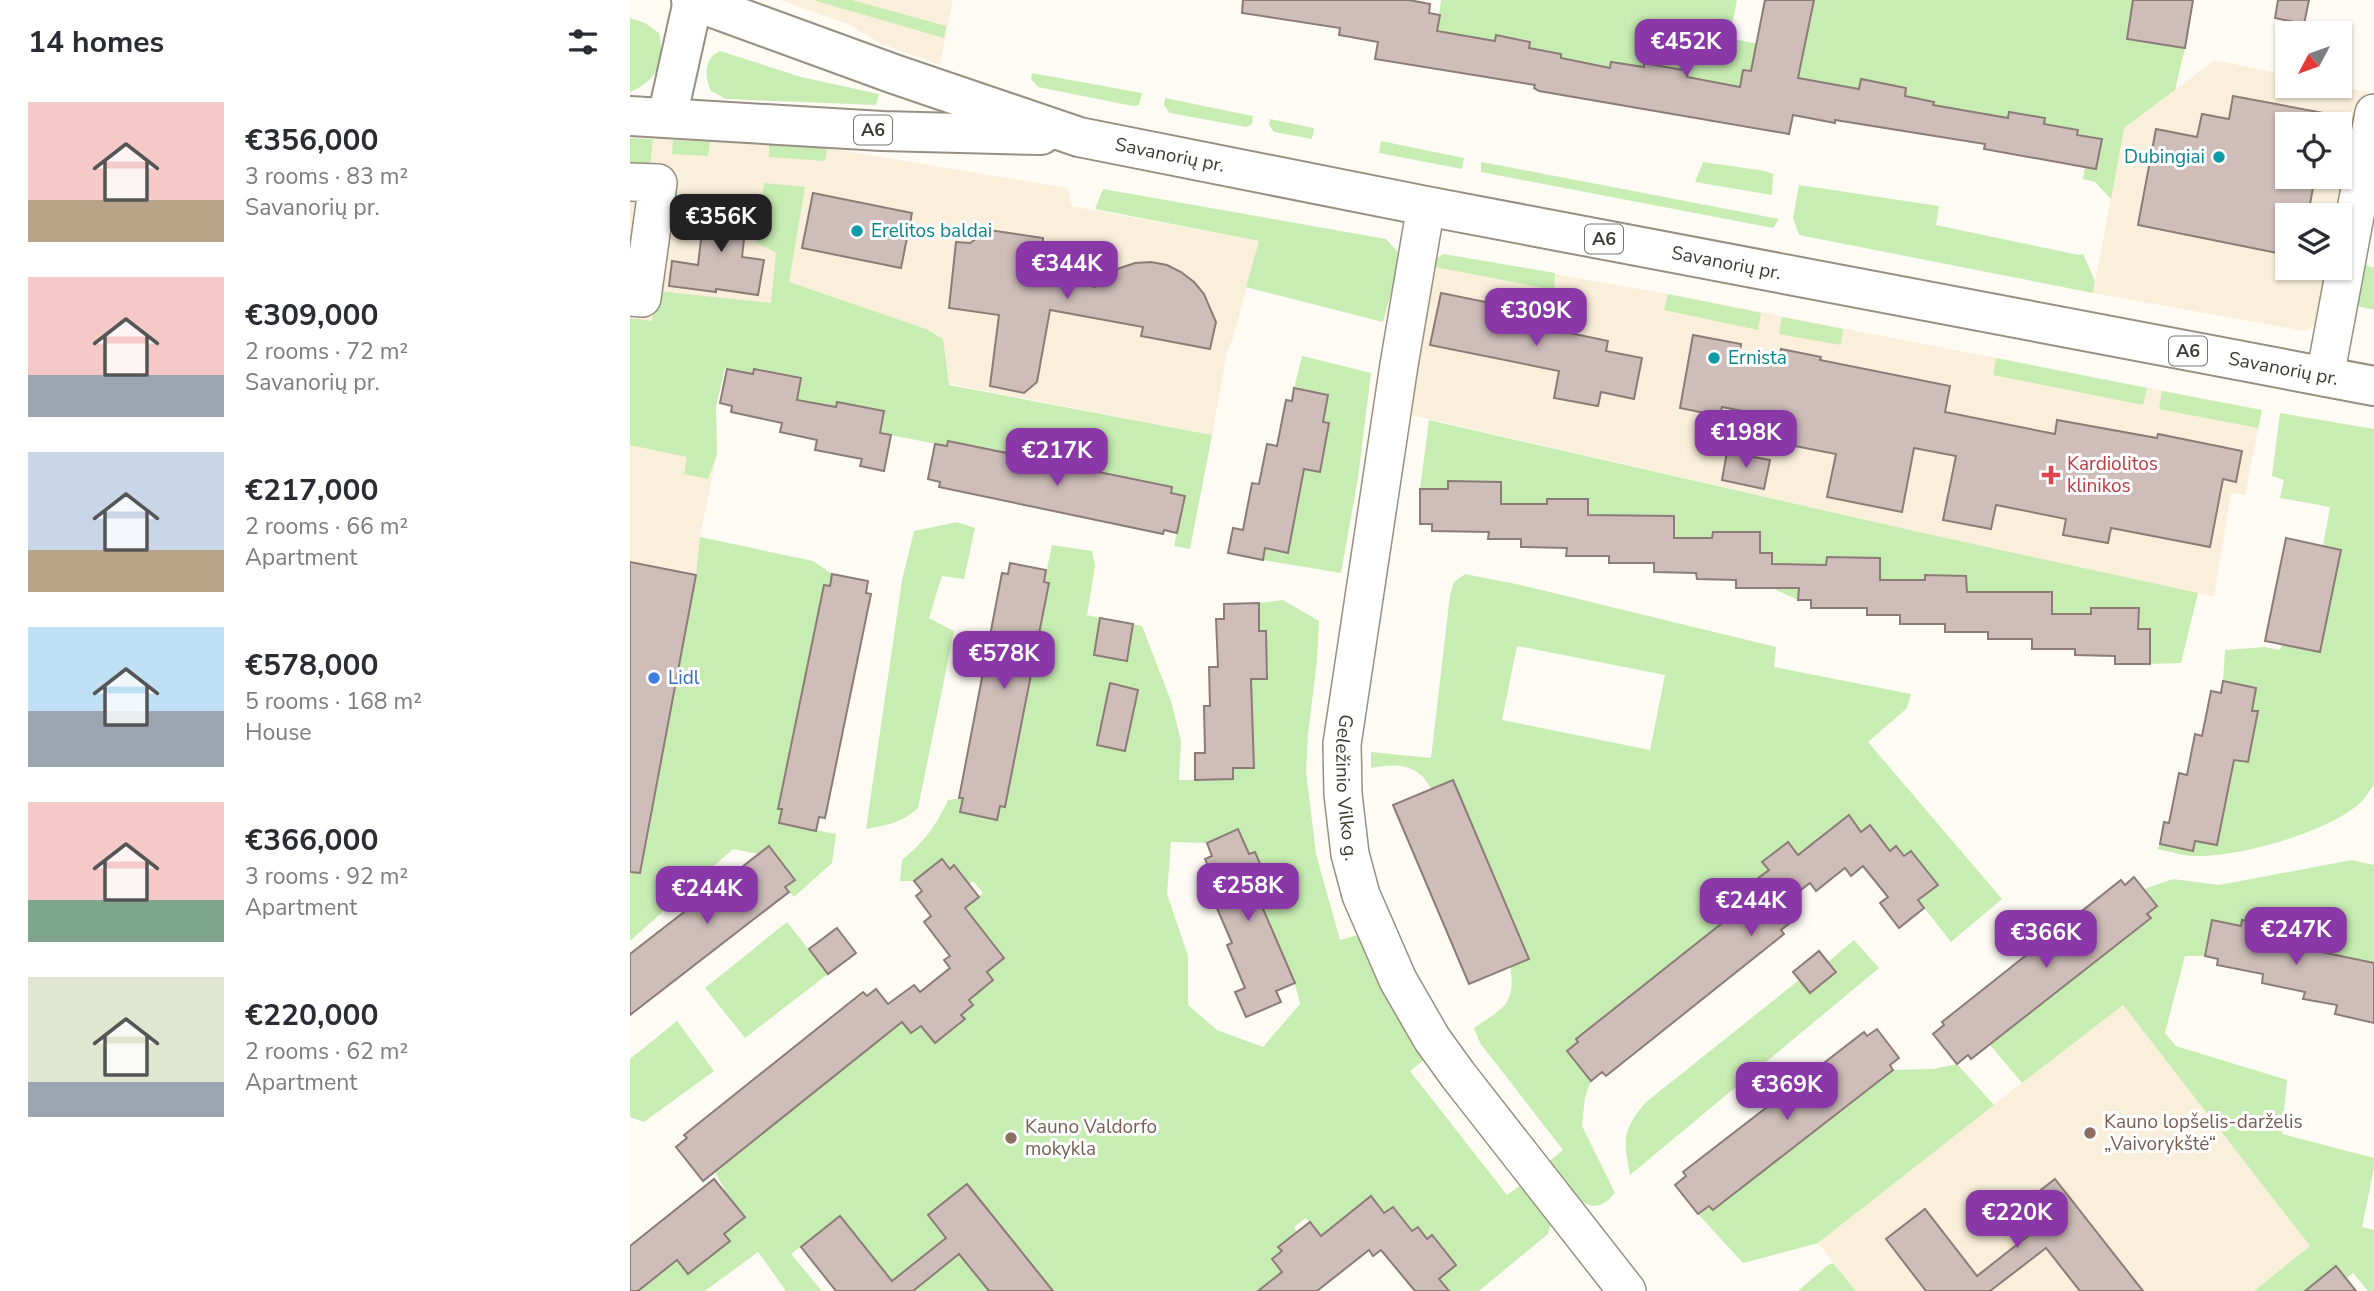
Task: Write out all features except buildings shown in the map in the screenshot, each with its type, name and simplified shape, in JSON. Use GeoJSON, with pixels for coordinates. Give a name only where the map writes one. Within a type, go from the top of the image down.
{"type":"FeatureCollection","features":[{"type":"Feature","properties":{"kind":"main road"},"geometry":{"type":"LineString","coordinates":[[649,117],[692,0]]}},
{"type":"Feature","properties":{"kind":"main road","name":"Savanorių pr."},"geometry":{"type":"LineString","coordinates":[[692,0],[894,74],[1079,137],[1426,206],[2374,386]]}},
{"type":"Feature","properties":{"kind":"main road","name":"Savanorių pr."},"geometry":{"type":"LineString","coordinates":[[649,117],[882,131],[1079,137]]}},
{"type":"Feature","properties":{"kind":"street"},"geometry":{"type":"LineString","coordinates":[[2325,377],[2374,113]]}},
{"type":"Feature","properties":{"kind":"street"},"geometry":{"type":"LineString","coordinates":[[630,182],[658,183],[642,298],[630,297]]}},
{"type":"Feature","properties":{"kind":"street","name":"Geležinio Vilko g."},"geometry":{"type":"LineString","coordinates":[[1426,206],[1399,365],[1342,744],[1343,794],[1350,854],[1361,895],[1398,980],[1432,1038],[1627,1291]]}},
{"type":"Feature","properties":{"kind":"shaded area"},"geometry":{"type":"Polygon","coordinates":[[[780,0],[953,0],[940,65],[882,44],[848,24],[780,0]]]}},
{"type":"Feature","properties":{"kind":"shaded area"},"geometry":{"type":"Polygon","coordinates":[[[2215,60],[2275,72],[2275,98],[2352,98],[2352,89],[2367,92],[2352,160],[2352,112],[2275,112],[2275,189],[2346,189],[2343,203],[2275,203],[2275,280],[2328,280],[2319,322],[2305,331],[2093,293],[2124,128],[2215,60]]]}},
{"type":"Feature","properties":{"kind":"shaded area"},"geometry":{"type":"Polygon","coordinates":[[[630,138],[827,148],[1068,188],[1071,206],[1259,241],[1227,352],[1212,435],[730,341],[716,407],[717,454],[700,537],[718,558],[751,614],[630,885],[630,138]]]}},
{"type":"Feature","properties":{"kind":"shaded area"},"geometry":{"type":"Polygon","coordinates":[[[1443,254],[1668,294],[2262,410],[2245,495],[2231,493],[2214,597],[1407,414],[1428,269],[1443,254]]]}},
{"type":"Feature","properties":{"kind":"shaded area","name":"Kauno lopšelis-darželis „Vaivorykštė“"},"geometry":{"type":"Polygon","coordinates":[[[2122,1004],[2311,1247],[2254,1291],[1856,1291],[1818,1243],[2122,1004]]]}},
{"type":"Feature","properties":{"kind":"green space"},"geometry":{"type":"Polygon","coordinates":[[[813,0],[852,0],[946,26],[944,38],[813,0]]]}},
{"type":"Feature","properties":{"kind":"green space"},"geometry":{"type":"Polygon","coordinates":[[[1441,0],[1737,0],[1729,38],[1803,53],[1814,0],[2133,0],[2127,39],[2185,48],[2175,90],[2124,128],[2111,199],[2095,182],[2083,179],[2085,167],[2096,168],[2101,139],[2077,135],[2044,124],[2044,118],[2009,112],[2008,118],[1933,105],[1934,102],[1905,96],[1906,88],[1861,80],[1859,89],[1788,76],[1739,95],[1644,64],[1644,67],[1611,62],[1610,68],[1584,63],[1559,66],[1561,54],[1529,48],[1529,41],[1497,35],[1495,41],[1437,31],[1441,0]]]}},
{"type":"Feature","properties":{"kind":"green space"},"geometry":{"type":"Polygon","coordinates":[[[630,18],[645,23],[659,33],[661,53],[653,76],[630,92],[630,18]]]}},
{"type":"Feature","properties":{"kind":"green space"},"geometry":{"type":"Polygon","coordinates":[[[720,51],[801,77],[879,94],[876,105],[726,99],[711,91],[707,79],[708,63],[720,51]]]}},
{"type":"Feature","properties":{"kind":"green space"},"geometry":{"type":"Polygon","coordinates":[[[1032,73],[1142,93],[1139,105],[1133,106],[1038,87],[1031,79],[1032,73]]]}},
{"type":"Feature","properties":{"kind":"green space"},"geometry":{"type":"Polygon","coordinates":[[[1165,98],[1253,116],[1252,124],[1246,127],[1170,113],[1164,105],[1165,98]]]}},
{"type":"Feature","properties":{"kind":"green space"},"geometry":{"type":"Polygon","coordinates":[[[1270,119],[1314,128],[1312,139],[1274,132],[1269,125],[1270,119]]]}},
{"type":"Feature","properties":{"kind":"green space"},"geometry":{"type":"Polygon","coordinates":[[[630,138],[653,139],[649,176],[630,175],[630,138]]]}},
{"type":"Feature","properties":{"kind":"green space"},"geometry":{"type":"Polygon","coordinates":[[[673,140],[710,142],[708,156],[672,154],[673,140]]]}},
{"type":"Feature","properties":{"kind":"green space"},"geometry":{"type":"Polygon","coordinates":[[[1381,141],[1464,158],[1462,169],[1379,153],[1381,141]]]}},
{"type":"Feature","properties":{"kind":"green space"},"geometry":{"type":"Polygon","coordinates":[[[769,144],[827,148],[825,161],[769,157],[769,144]]]}},
{"type":"Feature","properties":{"kind":"green space"},"geometry":{"type":"Polygon","coordinates":[[[1481,162],[1779,219],[1773,228],[1481,172],[1481,162]]]}},
{"type":"Feature","properties":{"kind":"green space"},"geometry":{"type":"Polygon","coordinates":[[[1703,162],[1773,174],[1772,195],[1695,182],[1703,162]]]}},
{"type":"Feature","properties":{"kind":"green space"},"geometry":{"type":"Polygon","coordinates":[[[764,183],[805,187],[789,282],[926,329],[943,339],[949,385],[1212,435],[1190,549],[1174,546],[1185,496],[1171,493],[1172,487],[1011,454],[985,454],[986,448],[949,441],[947,446],[880,433],[883,411],[838,402],[836,407],[797,400],[801,378],[755,369],[753,374],[725,368],[716,407],[717,454],[708,479],[684,474],[687,457],[630,445],[630,318],[652,321],[657,291],[771,303],[776,253],[756,242],[764,183]]]}},
{"type":"Feature","properties":{"kind":"green space"},"geometry":{"type":"Polygon","coordinates":[[[1799,185],[1939,206],[1936,225],[2083,254],[2095,281],[2093,293],[1799,235],[1793,218],[1799,185]]]}},
{"type":"Feature","properties":{"kind":"green space"},"geometry":{"type":"Polygon","coordinates":[[[1103,189],[1386,239],[1397,251],[1400,260],[1383,322],[1246,287],[1259,241],[1095,209],[1103,189]]]}},
{"type":"Feature","properties":{"kind":"green space"},"geometry":{"type":"Polygon","coordinates":[[[1443,254],[1555,273],[1554,290],[1430,266],[1443,254]]]}},
{"type":"Feature","properties":{"kind":"green space"},"geometry":{"type":"Polygon","coordinates":[[[2360,262],[2374,268],[2374,310],[2353,305],[2360,262]]]}},
{"type":"Feature","properties":{"kind":"green space"},"geometry":{"type":"Polygon","coordinates":[[[1668,294],[1761,313],[1758,330],[1664,310],[1668,294]]]}},
{"type":"Feature","properties":{"kind":"green space"},"geometry":{"type":"Polygon","coordinates":[[[1782,317],[1843,329],[1841,345],[1779,334],[1782,317]]]}},
{"type":"Feature","properties":{"kind":"green space"},"geometry":{"type":"Polygon","coordinates":[[[1302,356],[1371,373],[1358,478],[1341,573],[1263,560],[1265,548],[1288,552],[1297,505],[1297,468],[1320,471],[1329,423],[1323,422],[1328,395],[1294,388],[1302,356]]]}},
{"type":"Feature","properties":{"kind":"green space"},"geometry":{"type":"Polygon","coordinates":[[[1996,358],[2147,388],[2143,405],[1993,375],[1996,358]]]}},
{"type":"Feature","properties":{"kind":"green space"},"geometry":{"type":"Polygon","coordinates":[[[2162,391],[2262,410],[2258,428],[2159,409],[2162,391]]]}},
{"type":"Feature","properties":{"kind":"green space"},"geometry":{"type":"Polygon","coordinates":[[[2280,413],[2374,429],[2374,785],[2361,802],[2347,813],[2306,833],[2282,841],[2234,853],[2212,855],[2189,856],[2157,849],[2160,844],[2192,851],[2195,841],[2217,845],[2227,795],[2228,759],[2248,762],[2258,712],[2252,711],[2256,688],[2223,681],[2225,650],[2264,647],[2280,650],[2282,645],[2320,652],[2341,550],[2323,546],[2330,507],[2280,498],[2284,480],[2272,476],[2280,413]]]}},
{"type":"Feature","properties":{"kind":"green space"},"geometry":{"type":"Polygon","coordinates":[[[1429,420],[2198,593],[2181,663],[2150,664],[2150,630],[2138,629],[2139,609],[2091,614],[2052,614],[2052,592],[2005,592],[1967,598],[1966,576],[1926,575],[1925,580],[1880,580],[1879,558],[1827,557],[1826,565],[1799,565],[1798,600],[1772,588],[1772,554],[1760,553],[1760,532],[1713,532],[1712,538],[1674,538],[1588,521],[1588,499],[1547,499],[1547,504],[1501,504],[1501,482],[1449,481],[1448,489],[1420,489],[1429,420]]]}},
{"type":"Feature","properties":{"kind":"green space"},"geometry":{"type":"Polygon","coordinates":[[[957,522],[975,528],[964,579],[942,576],[929,618],[954,631],[918,808],[900,820],[866,829],[902,580],[914,531],[957,522]]]}},
{"type":"Feature","properties":{"kind":"green space"},"geometry":{"type":"Polygon","coordinates":[[[700,537],[813,561],[832,574],[830,586],[824,585],[778,808],[782,810],[780,823],[836,834],[832,863],[794,897],[785,887],[795,879],[772,851],[763,858],[759,854],[733,849],[630,941],[630,854],[646,846],[696,575],[700,537]]]}},
{"type":"Feature","properties":{"kind":"green space"},"geometry":{"type":"Polygon","coordinates":[[[1052,545],[1092,551],[1095,566],[1087,615],[1100,618],[1094,655],[1127,661],[1133,624],[1142,626],[1171,701],[1181,741],[1179,780],[1232,779],[1233,768],[1254,767],[1252,718],[1243,679],[1266,679],[1259,631],[1259,603],[1283,600],[1319,621],[1306,771],[1316,854],[1340,940],[1357,935],[1425,1059],[1410,1071],[1507,1195],[1524,1183],[1551,1222],[1548,1234],[1479,1291],[1444,1291],[1447,1288],[1439,1279],[1456,1265],[1432,1235],[1427,1239],[1418,1227],[1412,1231],[1393,1207],[1384,1213],[1371,1196],[1339,1221],[1324,1240],[1306,1218],[1294,1227],[1297,1232],[1279,1247],[1282,1251],[1272,1259],[1286,1277],[1258,1291],[1053,1291],[967,1184],[928,1215],[946,1238],[892,1281],[840,1217],[791,1254],[822,1291],[786,1291],[758,1252],[705,1291],[638,1291],[677,1260],[689,1274],[729,1241],[724,1234],[744,1217],[731,1201],[715,1172],[893,1030],[899,1018],[911,1033],[921,1026],[935,1043],[965,1019],[961,1015],[973,1005],[969,1000],[993,980],[987,972],[1004,958],[979,927],[961,911],[983,893],[973,881],[969,884],[954,866],[950,869],[942,859],[914,881],[900,881],[902,860],[929,833],[948,800],[963,798],[960,812],[997,820],[1000,806],[1005,807],[1049,583],[1044,582],[1052,545]],[[1238,829],[1207,843],[1171,842],[1167,894],[1188,956],[1188,1005],[1217,1030],[1263,1047],[1300,1004],[1281,952],[1253,905],[1274,896],[1255,853],[1249,854],[1238,829]]]}},
{"type":"Feature","properties":{"kind":"green space"},"geometry":{"type":"Polygon","coordinates":[[[1465,574],[1521,585],[1776,647],[1774,667],[1911,694],[1907,708],[1868,742],[2002,899],[1951,942],[1918,900],[1938,885],[1911,851],[1904,856],[1896,846],[1890,851],[1861,832],[1848,815],[1819,838],[1804,863],[1787,842],[1763,862],[1769,870],[1757,879],[1768,893],[1754,897],[1576,1039],[1578,1042],[1568,1051],[1591,1081],[1585,1097],[1582,1126],[1615,1193],[1604,1203],[1594,1206],[1571,1192],[1547,1163],[1563,1150],[1480,1043],[1474,1028],[1505,1005],[1511,990],[1510,967],[1529,959],[1453,780],[1431,789],[1420,774],[1406,767],[1371,768],[1371,752],[1431,758],[1450,595],[1454,582],[1465,574]],[[1517,646],[1502,720],[1650,750],[1665,675],[1517,646]]]}},
{"type":"Feature","properties":{"kind":"green space"},"geometry":{"type":"Polygon","coordinates":[[[2352,860],[2374,865],[2374,963],[2324,953],[2287,952],[2291,930],[2243,920],[2241,926],[2213,920],[2205,956],[2185,956],[2165,1033],[2176,1046],[2287,1080],[2282,1134],[2374,1158],[2362,1227],[2374,1230],[2374,1291],[2368,1291],[2353,1273],[2346,1279],[2336,1266],[2307,1291],[2254,1291],[2310,1246],[2123,1005],[2022,1083],[1990,1045],[2002,1035],[1999,1031],[2021,1020],[2150,919],[2147,914],[2157,906],[2144,889],[2173,879],[2219,885],[2352,860]]]}},
{"type":"Feature","properties":{"kind":"green space"},"geometry":{"type":"Polygon","coordinates":[[[787,922],[828,974],[745,1038],[705,988],[787,922]]]}},
{"type":"Feature","properties":{"kind":"green space"},"geometry":{"type":"Polygon","coordinates":[[[1854,940],[1879,968],[1630,1175],[1626,1137],[1628,1129],[1645,1103],[1799,980],[1810,992],[1835,972],[1828,962],[1854,940]]]}},
{"type":"Feature","properties":{"kind":"green space"},"geometry":{"type":"Polygon","coordinates":[[[677,1021],[714,1071],[644,1122],[630,1117],[630,1059],[677,1021]]]}},
{"type":"Feature","properties":{"kind":"green space"},"geometry":{"type":"Polygon","coordinates":[[[1957,1064],[1994,1105],[1818,1243],[1743,1263],[1698,1214],[1709,1206],[1714,1210],[1893,1070],[1933,1069],[1957,1064]]]}},
{"type":"Feature","properties":{"kind":"green space"},"geometry":{"type":"Polygon","coordinates":[[[959,1254],[989,1291],[913,1291],[959,1254]]]}},
{"type":"Feature","properties":{"kind":"green space"},"geometry":{"type":"Polygon","coordinates":[[[1833,1263],[1856,1291],[1798,1291],[1828,1265],[1833,1263]]]}},
{"type":"Feature","properties":{"kind":"place","name":"Dubingiai"},"geometry":{"type":"Point","coordinates":[2219,157]}},
{"type":"Feature","properties":{"kind":"place","name":"Erelitos baldai"},"geometry":{"type":"Point","coordinates":[857,231]}},
{"type":"Feature","properties":{"kind":"place","name":"Ernista"},"geometry":{"type":"Point","coordinates":[1714,358]}},
{"type":"Feature","properties":{"kind":"place","name":"Kardiolitos klinikos"},"geometry":{"type":"Point","coordinates":[2051,475]}},
{"type":"Feature","properties":{"kind":"place","name":"Lidl"},"geometry":{"type":"Point","coordinates":[654,678]}},
{"type":"Feature","properties":{"kind":"place","name":"Kauno lopšelis-darželis „Vaivorykštė“"},"geometry":{"type":"Point","coordinates":[2090,1133]}},
{"type":"Feature","properties":{"kind":"place","name":"Kauno Valdorfo mokykla"},"geometry":{"type":"Point","coordinates":[1011,1138]}}]}
